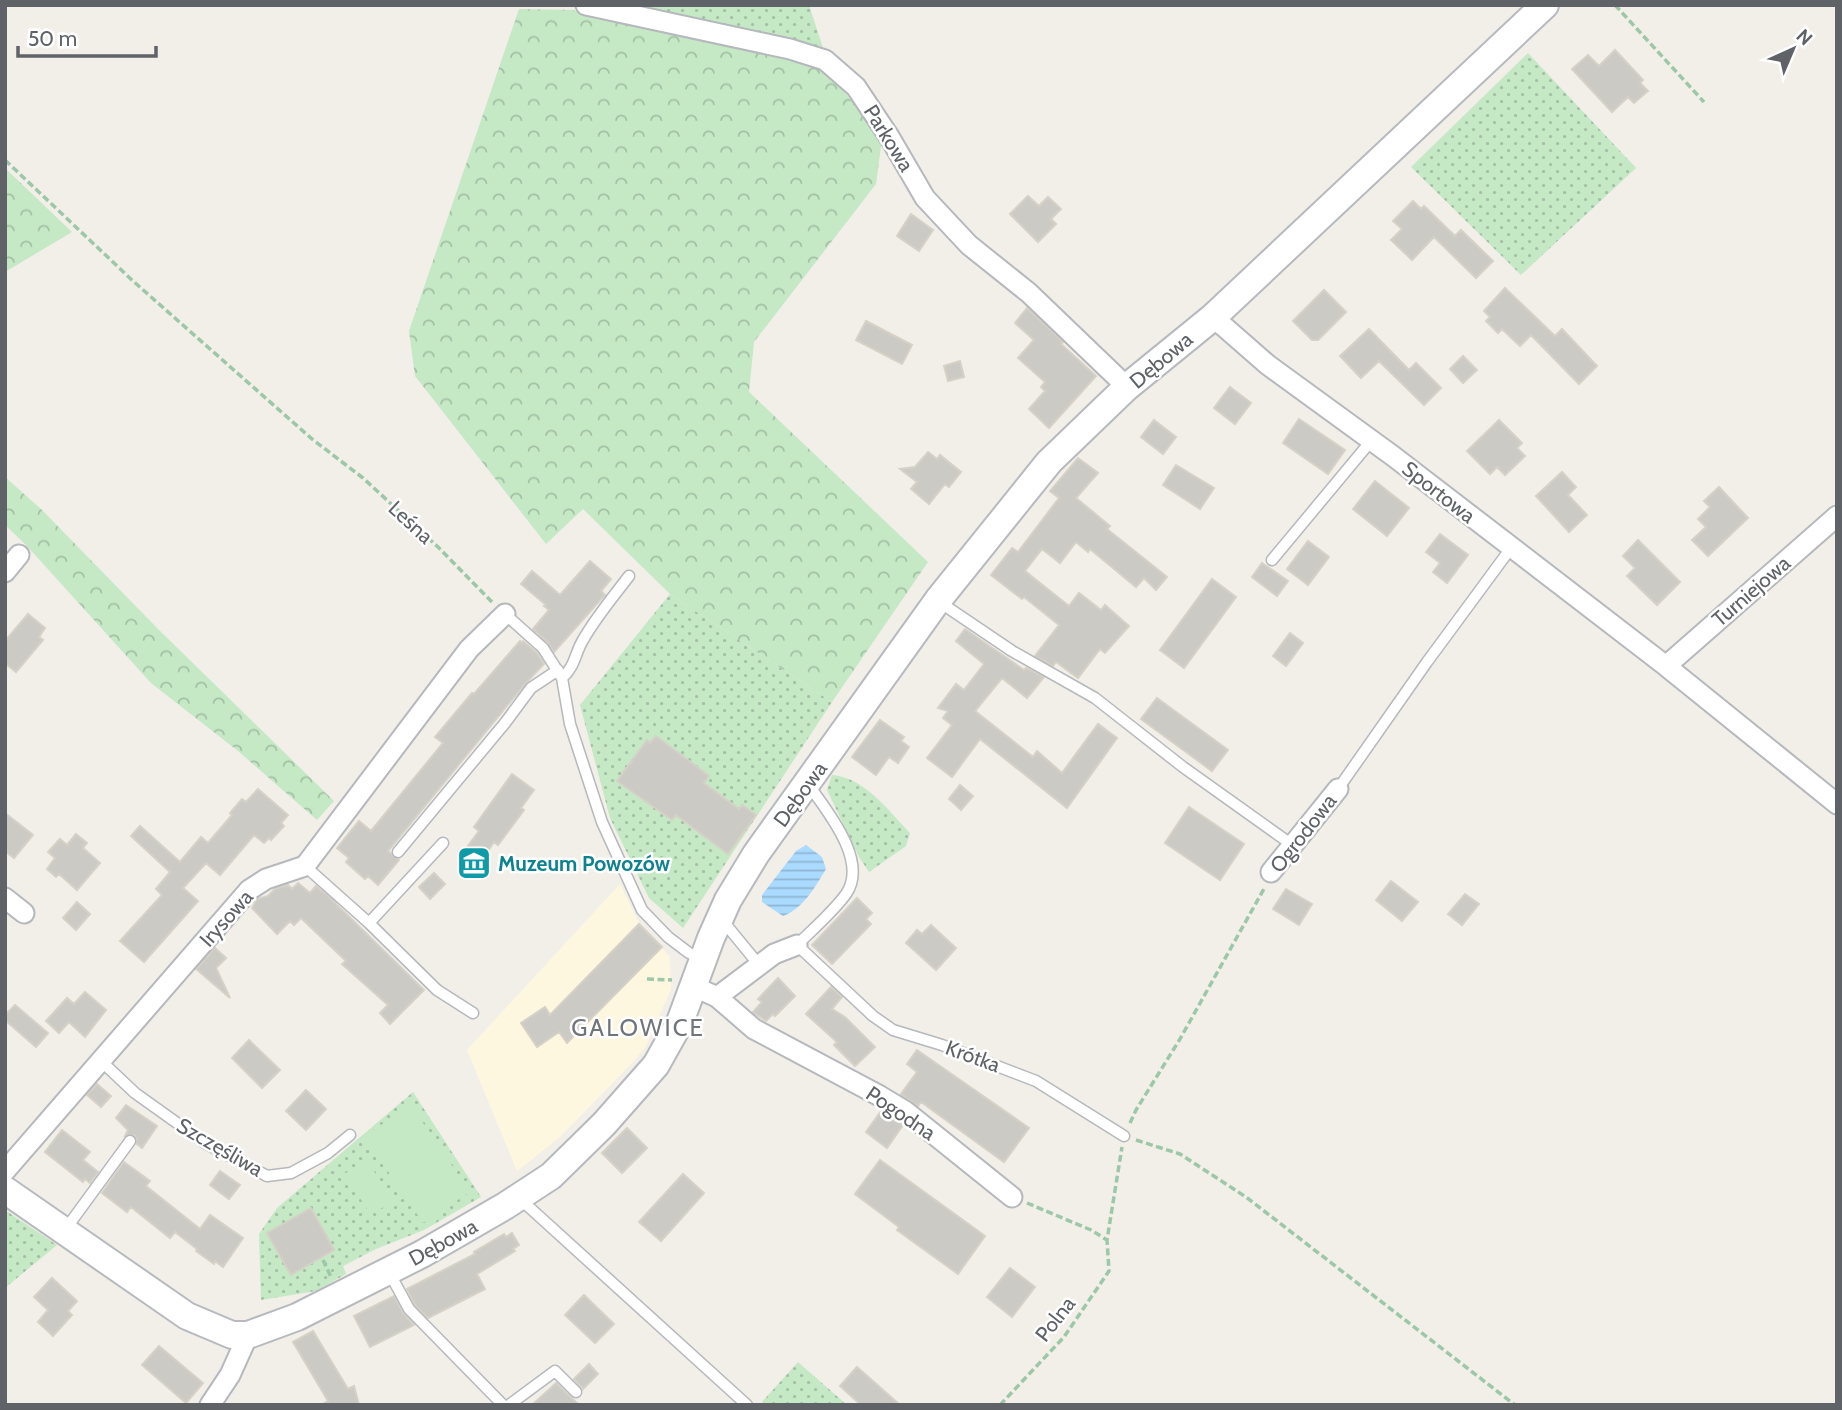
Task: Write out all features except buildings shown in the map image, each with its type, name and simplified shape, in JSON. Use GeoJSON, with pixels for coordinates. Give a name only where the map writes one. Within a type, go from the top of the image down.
{"type":"FeatureCollection","features":[{"type":"Feature","properties":{"kind":"street","name":"Parkowa"},"geometry":{"type":"LineString","coordinates":[[586,5],[790,49],[825,60],[856,87],[925,198],[968,245],[1030,293],[1127,387]]}},
{"type":"Feature","properties":{"kind":"street","name":"Dębowa"},"geometry":{"type":"LineString","coordinates":[[248,1335],[297,1317],[452,1238],[551,1175],[604,1124],[656,1065],[680,1022],[685,983],[703,959],[720,918],[756,854],[938,600],[1049,462],[1127,387],[1213,317],[1545,5]]}},
{"type":"Feature","properties":{"kind":"street","name":"Sportowa"},"geometry":{"type":"LineString","coordinates":[[1213,317],[1268,365],[1666,666],[1837,804]]}},
{"type":"Feature","properties":{"kind":"street","name":"Turniejowa"},"geometry":{"type":"LineString","coordinates":[[1666,666],[1837,516]]}},
{"type":"Feature","properties":{"kind":"street"},"geometry":{"type":"LineString","coordinates":[[5,572],[19,555]]}},
{"type":"Feature","properties":{"kind":"street"},"geometry":{"type":"LineString","coordinates":[[305,866],[469,649],[505,614]]}},
{"type":"Feature","properties":{"kind":"street","name":"Ogrodowa"},"geometry":{"type":"LineString","coordinates":[[1271,872],[1338,789]]}},
{"type":"Feature","properties":{"kind":"street","name":"Irysowa"},"geometry":{"type":"LineString","coordinates":[[5,1171],[248,890],[266,878],[305,866]]}},
{"type":"Feature","properties":{"kind":"street"},"geometry":{"type":"LineString","coordinates":[[5,898],[24,913]]}},
{"type":"Feature","properties":{"kind":"street"},"geometry":{"type":"LineString","coordinates":[[718,998],[774,954],[797,945]]}},
{"type":"Feature","properties":{"kind":"street","name":"Pogodna"},"geometry":{"type":"LineString","coordinates":[[685,983],[718,998],[754,1029],[905,1111],[1012,1196]]}},
{"type":"Feature","properties":{"kind":"street"},"geometry":{"type":"LineString","coordinates":[[5,1190],[187,1316],[232,1335],[248,1335],[230,1375],[210,1405]]}},
{"type":"Feature","properties":{"kind":"lane"},"geometry":{"type":"LineString","coordinates":[[1272,560],[1371,441]]}},
{"type":"Feature","properties":{"kind":"lane","name":"Ogrodowa"},"geometry":{"type":"LineString","coordinates":[[1338,789],[1511,548]]}},
{"type":"Feature","properties":{"kind":"lane"},"geometry":{"type":"LineString","coordinates":[[398,852],[531,688],[571,671],[580,643],[629,576]]}},
{"type":"Feature","properties":{"kind":"lane"},"geometry":{"type":"LineString","coordinates":[[938,600],[1012,651],[1095,698],[1183,767],[1292,844]]}},
{"type":"Feature","properties":{"kind":"lane"},"geometry":{"type":"LineString","coordinates":[[505,614],[543,648],[560,674],[570,724],[602,822],[642,910],[668,937],[689,953],[703,959]]}},
{"type":"Feature","properties":{"kind":"lane"},"geometry":{"type":"LineString","coordinates":[[797,945],[847,893],[855,866],[843,838],[807,783]]}},
{"type":"Feature","properties":{"kind":"lane"},"geometry":{"type":"LineString","coordinates":[[369,923],[443,843]]}},
{"type":"Feature","properties":{"kind":"lane"},"geometry":{"type":"LineString","coordinates":[[305,866],[369,923],[437,990],[473,1013]]}},
{"type":"Feature","properties":{"kind":"lane"},"geometry":{"type":"LineString","coordinates":[[720,918],[759,965]]}},
{"type":"Feature","properties":{"kind":"lane","name":"Krótka"},"geometry":{"type":"LineString","coordinates":[[797,945],[873,1016],[893,1030],[953,1049],[1036,1081],[1124,1136]]}},
{"type":"Feature","properties":{"kind":"lane","name":"Szczęśliwa"},"geometry":{"type":"LineString","coordinates":[[100,1060],[135,1093],[205,1143],[267,1176],[291,1174],[328,1153],[350,1135]]}},
{"type":"Feature","properties":{"kind":"lane"},"geometry":{"type":"LineString","coordinates":[[65,1230],[130,1141]]}},
{"type":"Feature","properties":{"kind":"lane"},"geometry":{"type":"LineString","coordinates":[[518,1198],[747,1405]]}},
{"type":"Feature","properties":{"kind":"lane"},"geometry":{"type":"LineString","coordinates":[[389,1271],[409,1309],[503,1405]]}},
{"type":"Feature","properties":{"kind":"lane"},"geometry":{"type":"LineString","coordinates":[[509,1405],[555,1371],[576,1392]]}},
{"type":"Feature","properties":{"kind":"path"},"geometry":{"type":"LineString","coordinates":[[1615,5],[1704,102]]}},
{"type":"Feature","properties":{"kind":"path","name":"Leśna"},"geometry":{"type":"LineString","coordinates":[[5,160],[133,281],[312,439],[363,478],[505,614]]}},
{"type":"Feature","properties":{"kind":"path","name":"Ogrodowa"},"geometry":{"type":"LineString","coordinates":[[1107,1240],[1124,1136],[1136,1110],[1260,899],[1271,872]]}},
{"type":"Feature","properties":{"kind":"path"},"geometry":{"type":"LineString","coordinates":[[647,979],[685,983]]}},
{"type":"Feature","properties":{"kind":"path"},"geometry":{"type":"LineString","coordinates":[[1124,1136],[1180,1154],[1246,1197],[1515,1405]]}},
{"type":"Feature","properties":{"kind":"path"},"geometry":{"type":"LineString","coordinates":[[1012,1196],[1091,1230],[1107,1240]]}},
{"type":"Feature","properties":{"kind":"path","name":"Polna"},"geometry":{"type":"LineString","coordinates":[[1000,1405],[1064,1337],[1109,1271],[1107,1240]]}},
{"type":"Feature","properties":{"kind":"path"},"geometry":{"type":"LineString","coordinates":[[323,1260],[335,1284]]}},
{"type":"Feature","properties":{"kind":"shaded area"},"geometry":{"type":"Polygon","coordinates":[[[620,884],[639,923],[670,957],[671,989],[646,1046],[634,1061],[560,1137],[517,1171],[467,1050],[620,884]]]}},
{"type":"Feature","properties":{"kind":"green space"},"geometry":{"type":"Polygon","coordinates":[[[621,5],[809,5],[824,51],[621,5]]]}},
{"type":"Feature","properties":{"kind":"green space"},"geometry":{"type":"Polygon","coordinates":[[[519,9],[573,10],[826,69],[882,139],[876,184],[754,342],[749,392],[928,562],[832,702],[670,594],[583,509],[546,544],[415,376],[409,331],[519,9]]]}},
{"type":"Feature","properties":{"kind":"green space"},"geometry":{"type":"Polygon","coordinates":[[[1528,53],[1636,168],[1521,275],[1411,167],[1528,53]]]}},
{"type":"Feature","properties":{"kind":"green space"},"geometry":{"type":"Polygon","coordinates":[[[5,168],[72,232],[5,272],[5,168]]]}},
{"type":"Feature","properties":{"kind":"green space"},"geometry":{"type":"Polygon","coordinates":[[[5,477],[42,510],[158,629],[334,801],[317,820],[238,751],[151,683],[5,525],[5,477]]]}},
{"type":"Feature","properties":{"kind":"green space"},"geometry":{"type":"Polygon","coordinates":[[[670,594],[832,702],[683,928],[649,898],[610,818],[580,705],[670,594]]]}},
{"type":"Feature","properties":{"kind":"green space"},"geometry":{"type":"Polygon","coordinates":[[[832,775],[844,777],[865,788],[910,833],[906,846],[869,872],[827,790],[832,775]]]}},
{"type":"Feature","properties":{"kind":"green space"},"geometry":{"type":"Polygon","coordinates":[[[413,1092],[481,1197],[424,1230],[376,1249],[343,1266],[346,1274],[316,1291],[261,1300],[259,1234],[277,1208],[413,1092]]]}},
{"type":"Feature","properties":{"kind":"green space"},"geometry":{"type":"Polygon","coordinates":[[[411,1105],[470,1192],[423,1223],[364,1136],[411,1105]]]}},
{"type":"Feature","properties":{"kind":"green space"},"geometry":{"type":"Polygon","coordinates":[[[367,1160],[393,1201],[371,1215],[344,1174],[367,1160]]]}},
{"type":"Feature","properties":{"kind":"green space"},"geometry":{"type":"Polygon","coordinates":[[[5,1210],[57,1245],[5,1288],[5,1210]]]}},
{"type":"Feature","properties":{"kind":"green space"},"geometry":{"type":"Polygon","coordinates":[[[798,1362],[847,1405],[765,1405],[762,1402],[798,1362]]]}},
{"type":"Feature","properties":{"kind":"water"},"geometry":{"type":"Polygon","coordinates":[[[806,845],[822,857],[826,869],[802,903],[783,916],[762,902],[762,895],[796,851],[806,845]]]}},
{"type":"Feature","properties":{"kind":"place","name":"Muzeum Powozów"},"geometry":{"type":"Point","coordinates":[474,863]}},
{"type":"Feature","properties":{"kind":"district","name":"GALOWICE"},"geometry":{"type":"Point","coordinates":[638,1027]}}]}
